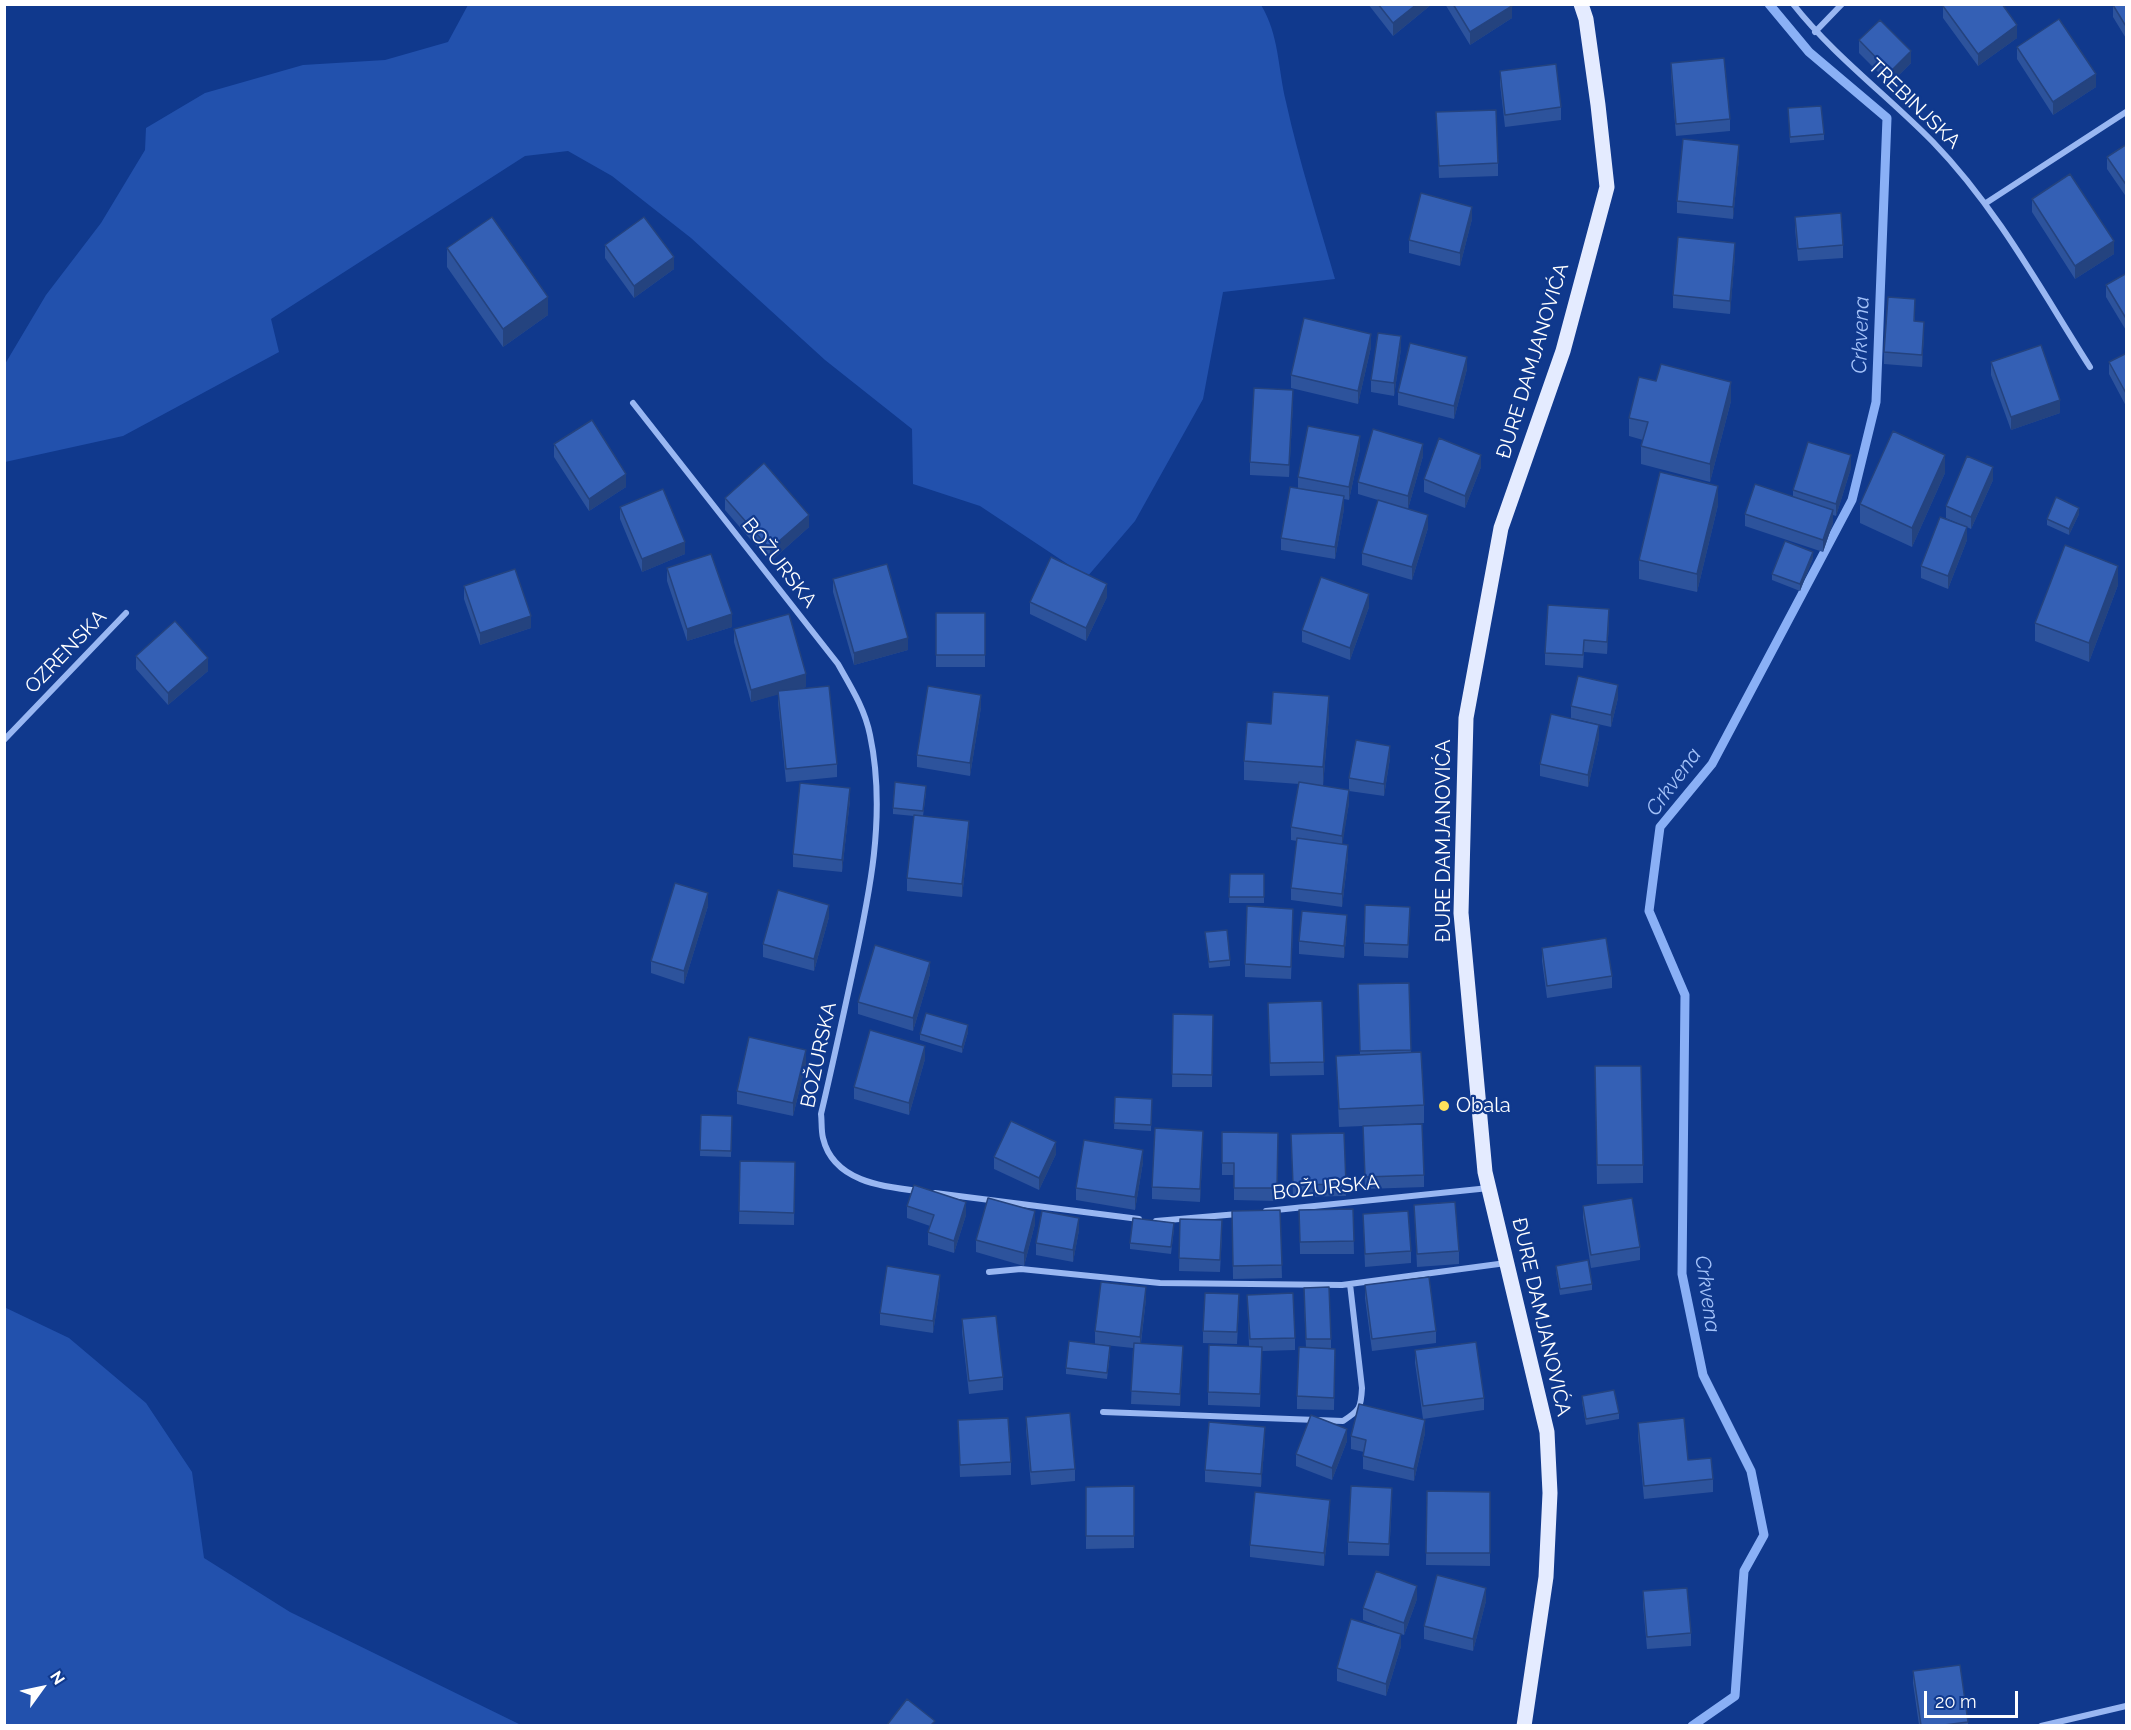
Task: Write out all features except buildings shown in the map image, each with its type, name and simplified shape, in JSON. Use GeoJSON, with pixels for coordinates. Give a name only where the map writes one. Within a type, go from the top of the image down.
{"type":"FeatureCollection","features":[{"type":"Feature","properties":{"kind":"main road","name":"ĐURE DAMJANOVIĆA"},"geometry":{"type":"LineString","coordinates":[[1524,1725],[1546,1577],[1550,1493],[1547,1432],[1485,1172],[1461,913],[1466,718],[1501,528],[1563,351],[1606,187],[1598,105],[1586,20],[1581,4]]}},
{"type":"Feature","properties":{"kind":"street","name":"TREBINJSKA"},"geometry":{"type":"LineString","coordinates":[[1793,4],[1815,32],[1933,143],[1986,203],[2090,367]]}},
{"type":"Feature","properties":{"kind":"street"},"geometry":{"type":"LineString","coordinates":[[1815,32],[1842,4]]}},
{"type":"Feature","properties":{"kind":"street"},"geometry":{"type":"LineString","coordinates":[[1986,203],[2127,112]]}},
{"type":"Feature","properties":{"kind":"street","name":"BOŽURSKA"},"geometry":{"type":"LineString","coordinates":[[633,403],[838,664],[859,702],[870,733],[877,779],[876,827],[870,895],[821,1114],[823,1137],[829,1155],[849,1175],[887,1187],[1158,1222],[1241,1214]]}},
{"type":"Feature","properties":{"kind":"street","name":"OZRENSKA"},"geometry":{"type":"LineString","coordinates":[[4,740],[126,613]]}},
{"type":"Feature","properties":{"kind":"street","name":"BOŽURSKA"},"geometry":{"type":"LineString","coordinates":[[1252,1212],[1489,1188]]}},
{"type":"Feature","properties":{"kind":"street"},"geometry":{"type":"LineString","coordinates":[[989,1272],[1021,1269],[1160,1282],[1350,1284],[1507,1263]]}},
{"type":"Feature","properties":{"kind":"street"},"geometry":{"type":"LineString","coordinates":[[1103,1412],[1343,1420],[1356,1413],[1361,1406],[1362,1388],[1350,1284]]}},
{"type":"Feature","properties":{"kind":"street"},"geometry":{"type":"LineString","coordinates":[[2041,1725],[2127,1706]]}},
{"type":"Feature","properties":{"kind":"shaded area"},"geometry":{"type":"Polygon","coordinates":[[[468,5],[1261,5],[1275,40],[1291,124],[1335,279],[1223,292],[1203,399],[1135,521],[1087,577],[980,506],[913,484],[912,429],[825,360],[691,238],[612,176],[568,151],[525,156],[271,319],[279,352],[123,436],[5,462],[5,364],[46,295],[101,223],[145,150],[146,128],[205,93],[303,65],[385,60],[448,42],[468,5]]]}},
{"type":"Feature","properties":{"kind":"shaded area"},"geometry":{"type":"Polygon","coordinates":[[[4,1307],[69,1338],[146,1403],[192,1472],[204,1558],[290,1612],[521,1725],[5,1725],[4,1307]]]}},
{"type":"Feature","properties":{"kind":"waterway","name":"Crkvena"},"geometry":{"type":"LineString","coordinates":[[1692,1726],[1735,1696],[1744,1571],[1764,1535],[1751,1471],[1703,1375],[1682,1274],[1685,995],[1649,911],[1660,827],[1712,764],[1852,500],[1876,402],[1887,118],[1809,52],[1769,4]]}},
{"type":"Feature","properties":{"kind":"place","name":"Obala"},"geometry":{"type":"Point","coordinates":[1444,1106]}}]}
